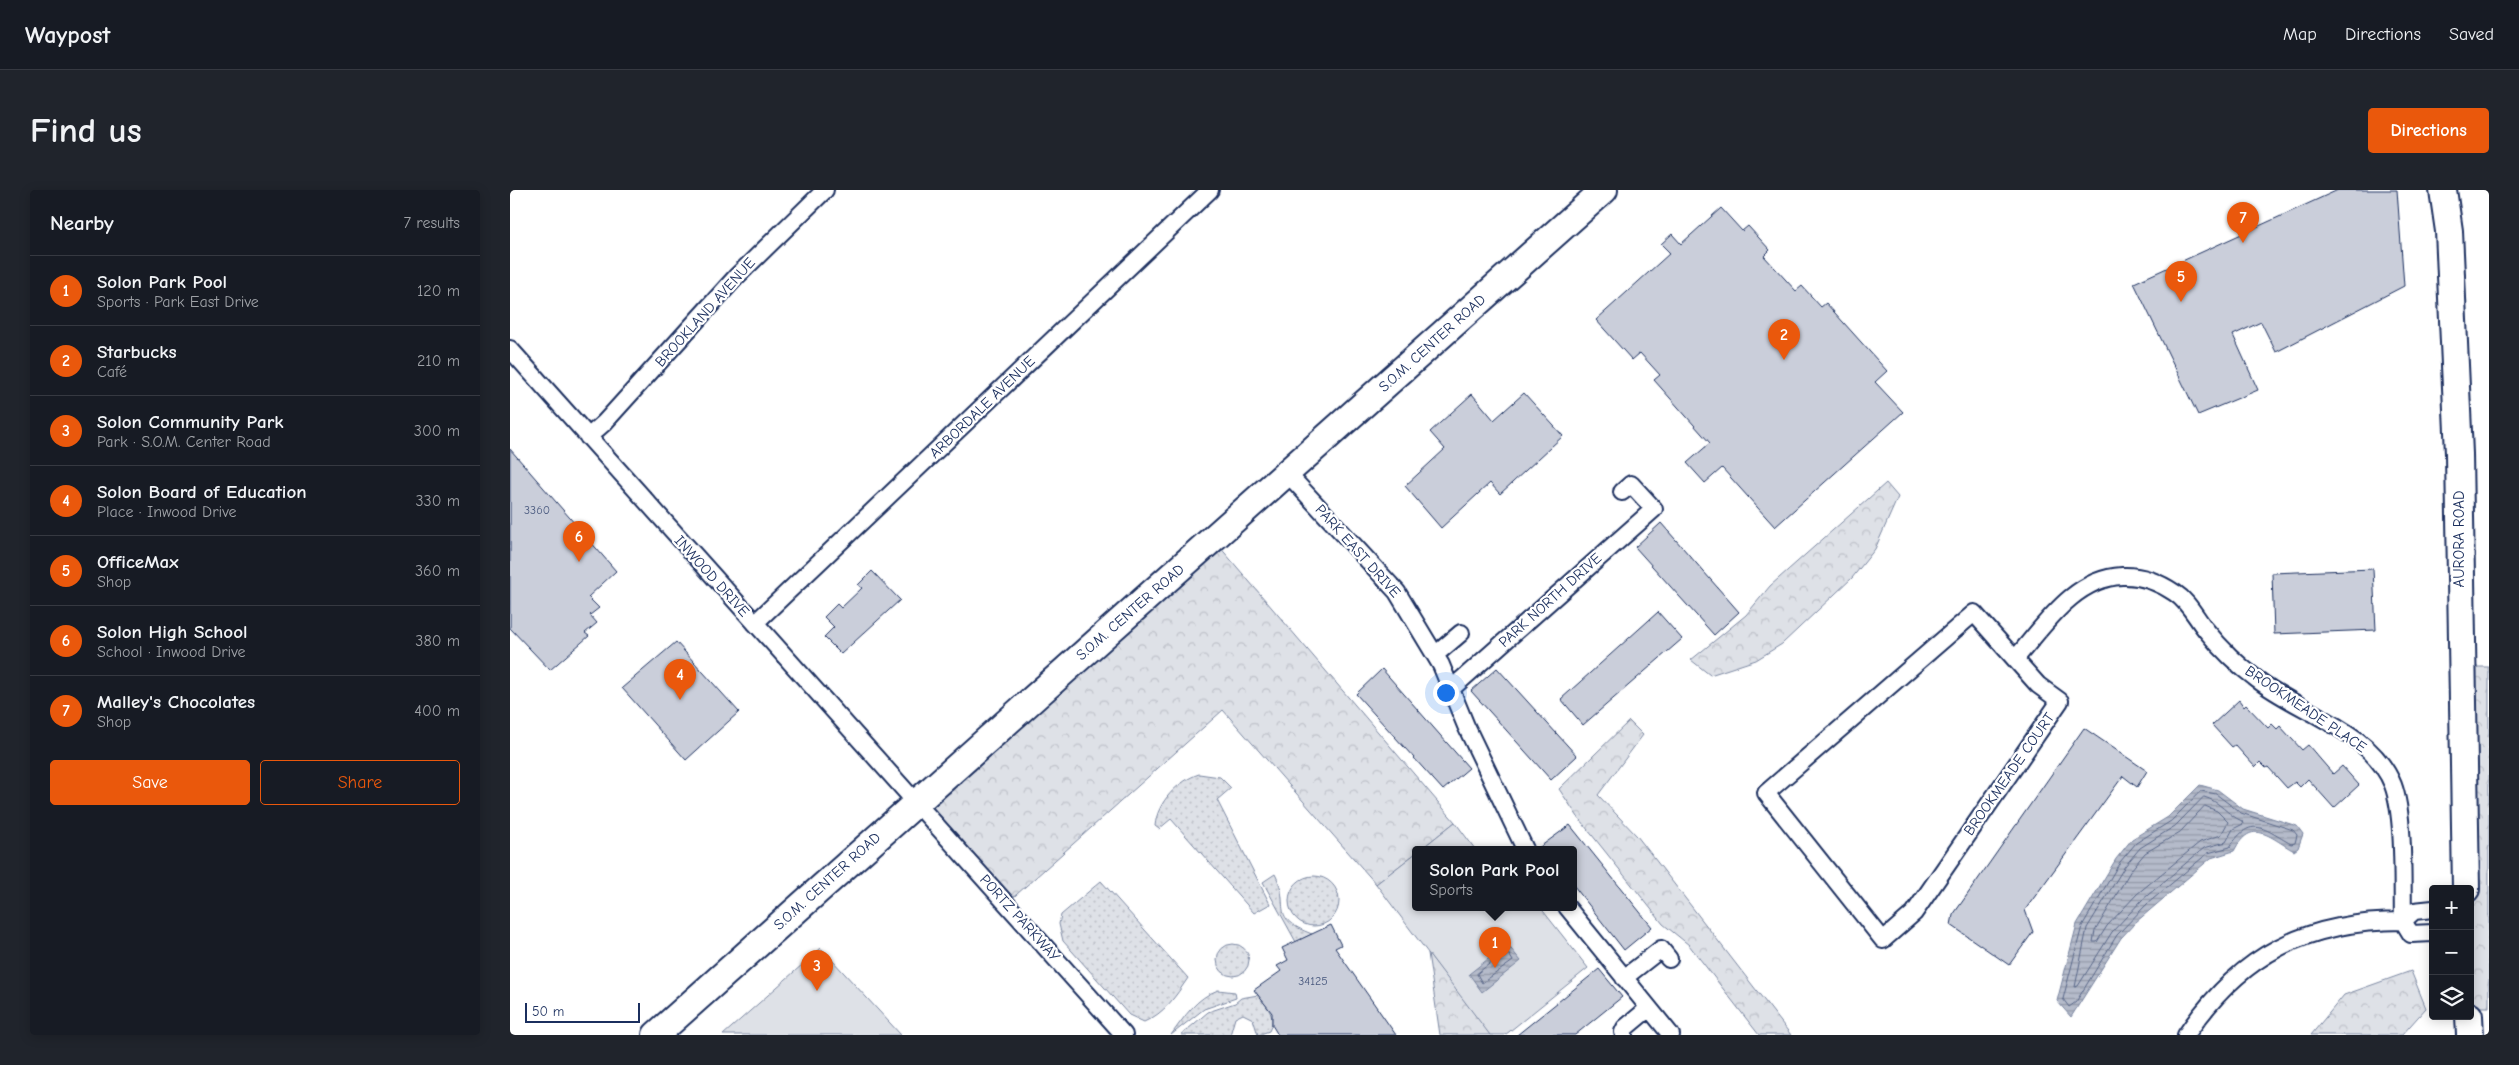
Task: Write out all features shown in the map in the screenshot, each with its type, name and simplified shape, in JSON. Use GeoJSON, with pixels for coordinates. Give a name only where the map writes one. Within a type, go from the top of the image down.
{"type":"FeatureCollection","features":[{"type":"Feature","properties":{"kind":"main road","name":"S.O.M. CENTER ROAD"},"geometry":{"type":"LineString","coordinates":[[656,1035],[916,801],[1604,190]]}},
{"type":"Feature","properties":{"kind":"main road","name":"AURORA ROAD"},"geometry":{"type":"LineString","coordinates":[[2443,190],[2449,231],[2458,454],[2466,885]]}},
{"type":"Feature","properties":{"kind":"main road"},"geometry":{"type":"LineString","coordinates":[[2469,1020],[2470,1035]]}},
{"type":"Feature","properties":{"kind":"street","name":"BROOKLAND AVENUE"},"geometry":{"type":"LineString","coordinates":[[588,437],[610,418],[736,277],[825,190]]}},
{"type":"Feature","properties":{"kind":"street","name":"ARBORDALE AVENUE"},"geometry":{"type":"LineString","coordinates":[[755,623],[1210,190]]}},
{"type":"Feature","properties":{"kind":"street","name":"INWOOD DRIVE"},"geometry":{"type":"LineString","coordinates":[[510,350],[916,801]]}},
{"type":"Feature","properties":{"kind":"street","name":"PARK EAST DRIVE"},"geometry":{"type":"LineString","coordinates":[[1287,473],[1397,592],[1435,655],[1524,846]]}},
{"type":"Feature","properties":{"kind":"street","name":"PARK NORTH DRIVE"},"geometry":{"type":"LineString","coordinates":[[1451,689],[1654,509],[1631,484],[1622,492]]}},
{"type":"Feature","properties":{"kind":"street","name":"BROOKMEADE PLACE"},"geometry":{"type":"LineString","coordinates":[[2015,659],[2066,602],[2095,582],[2112,577],[2132,576],[2157,582],[2181,597],[2215,640],[2258,680],[2357,741],[2384,768],[2393,786],[2398,805],[2403,921]]}},
{"type":"Feature","properties":{"kind":"street","name":"BROOKMEADE COURT"},"geometry":{"type":"LineString","coordinates":[[1974,613],[2015,659],[2038,685],[2060,701],[1914,913],[1883,940],[1766,793],[1974,613]]}},
{"type":"Feature","properties":{"kind":"street"},"geometry":{"type":"LineString","coordinates":[[1435,655],[1461,632]]}},
{"type":"Feature","properties":{"kind":"street","name":"PORTZ PARKWAY"},"geometry":{"type":"LineString","coordinates":[[916,801],[1124,1035]]}},
{"type":"Feature","properties":{"kind":"street"},"geometry":{"type":"LineString","coordinates":[[2186,1035],[2220,990],[2256,961],[2284,945],[2342,925],[2375,921],[2403,921],[2414,911],[2429,909]]}},
{"type":"Feature","properties":{"kind":"street"},"geometry":{"type":"LineString","coordinates":[[1570,911],[1671,1035]]}},
{"type":"Feature","properties":{"kind":"street"},"geometry":{"type":"LineString","coordinates":[[2403,921],[2411,934],[2429,932]]}},
{"type":"Feature","properties":{"kind":"street"},"geometry":{"type":"LineString","coordinates":[[1624,978],[1661,949],[1669,959]]}},
{"type":"Feature","properties":{"kind":"street"},"geometry":{"type":"LineString","coordinates":[[1624,1035],[1625,1028],[1649,1008]]}},
{"type":"Feature","properties":{"kind":"green space"},"geometry":{"type":"Polygon","coordinates":[[[1886,483],[1898,497],[1875,549],[1852,578],[1782,644],[1756,660],[1710,675],[1691,660],[1746,615],[1770,586],[1886,483]]]}},
{"type":"Feature","properties":{"kind":"green space"},"geometry":{"type":"Polygon","coordinates":[[[1213,539],[1455,822],[1425,846],[1412,846],[1412,856],[1376,884],[1223,710],[1007,903],[916,801],[1213,539]]]}},
{"type":"Feature","properties":{"kind":"green space"},"geometry":{"type":"Polygon","coordinates":[[[2461,667],[2489,667],[2489,1007],[2474,1007],[2474,885],[2470,885],[2461,667]]]}},
{"type":"Feature","properties":{"kind":"green space"},"geometry":{"type":"Polygon","coordinates":[[[1629,721],[1643,735],[1598,795],[1637,836],[1791,1035],[1759,1035],[1689,945],[1663,924],[1580,820],[1559,789],[1629,721]]]}},
{"type":"Feature","properties":{"kind":"green space"},"geometry":{"type":"Polygon","coordinates":[[[1199,774],[1220,777],[1231,788],[1217,800],[1270,904],[1254,913],[1171,819],[1159,829],[1155,826],[1164,801],[1176,787],[1199,774]]]}},
{"type":"Feature","properties":{"kind":"green space"},"geometry":{"type":"Polygon","coordinates":[[[1455,822],[1473,846],[1425,846],[1455,822]]]}},
{"type":"Feature","properties":{"kind":"green space"},"geometry":{"type":"Polygon","coordinates":[[[1412,856],[1412,911],[1543,911],[1588,968],[1505,1035],[1490,1035],[1376,884],[1412,856]]]}},
{"type":"Feature","properties":{"kind":"green space"},"geometry":{"type":"Polygon","coordinates":[[[1275,874],[1280,885],[1285,916],[1298,928],[1312,934],[1296,942],[1263,882],[1275,874]]]}},
{"type":"Feature","properties":{"kind":"green space"},"geometry":{"type":"Polygon","coordinates":[[[1309,876],[1319,876],[1332,883],[1339,896],[1339,906],[1332,919],[1319,926],[1309,926],[1300,922],[1293,915],[1289,906],[1289,896],[1293,887],[1300,880],[1309,876]]]}},
{"type":"Feature","properties":{"kind":"green space"},"geometry":{"type":"Polygon","coordinates":[[[1101,881],[1188,978],[1164,1009],[1144,1022],[1129,1015],[1063,941],[1059,924],[1061,915],[1101,881]]]}},
{"type":"Feature","properties":{"kind":"green space"},"geometry":{"type":"Polygon","coordinates":[[[1233,944],[1244,949],[1249,960],[1244,971],[1233,976],[1222,971],[1217,960],[1222,949],[1233,944]]]}},
{"type":"Feature","properties":{"kind":"green space"},"geometry":{"type":"Polygon","coordinates":[[[821,948],[901,1035],[723,1035],[821,948]]]}},
{"type":"Feature","properties":{"kind":"green space"},"geometry":{"type":"Polygon","coordinates":[[[1428,953],[1493,1035],[1440,1035],[1428,953]]]}},
{"type":"Feature","properties":{"kind":"green space"},"geometry":{"type":"Polygon","coordinates":[[[2411,971],[2426,1008],[2402,1035],[2311,1035],[2344,995],[2411,971]]]}},
{"type":"Feature","properties":{"kind":"green space"},"geometry":{"type":"Polygon","coordinates":[[[1218,990],[1235,992],[1236,998],[1204,1009],[1171,1035],[1197,1003],[1210,993],[1218,990]]]}},
{"type":"Feature","properties":{"kind":"green space"},"geometry":{"type":"Polygon","coordinates":[[[1258,995],[1270,1012],[1272,1021],[1269,1031],[1258,1035],[1253,1019],[1243,1014],[1235,1018],[1230,1035],[1181,1035],[1208,1012],[1235,1003],[1241,998],[1258,995]]]}},
{"type":"Feature","properties":{"kind":"water"},"geometry":{"type":"Polygon","coordinates":[[[2200,785],[2218,790],[2243,809],[2297,826],[2303,834],[2298,848],[2294,851],[2269,836],[2254,832],[2247,835],[2234,851],[2211,858],[2136,922],[2121,938],[2071,1017],[2057,1001],[2077,924],[2116,859],[2132,839],[2168,817],[2200,785]]]}},
{"type":"Feature","properties":{"kind":"water"},"geometry":{"type":"Polygon","coordinates":[[[1507,944],[1521,961],[1482,992],[1469,974],[1507,944]]]}},
{"type":"Feature","properties":{"kind":"building"},"geometry":{"type":"Polygon","coordinates":[[[2338,190],[2397,190],[2404,286],[2276,352],[2261,322],[2233,335],[2258,390],[2198,415],[2134,283],[2338,190]]]}},
{"type":"Feature","properties":{"kind":"building"},"geometry":{"type":"Polygon","coordinates":[[[1721,208],[1742,231],[1748,226],[1770,250],[1764,256],[1796,291],[1802,286],[1821,307],[1826,303],[1887,371],[1875,382],[1903,412],[1775,527],[1722,468],[1705,483],[1687,463],[1710,443],[1654,380],[1660,375],[1640,353],[1632,360],[1596,320],[1670,253],[1661,244],[1672,234],[1681,244],[1721,208]]]}},
{"type":"Feature","properties":{"kind":"building"},"geometry":{"type":"Polygon","coordinates":[[[1524,393],[1563,436],[1500,494],[1490,483],[1441,528],[1405,486],[1445,449],[1430,432],[1472,394],[1494,420],[1524,393]]]}},
{"type":"Feature","properties":{"kind":"building"},"geometry":{"type":"Polygon","coordinates":[[[510,449],[616,571],[588,597],[599,608],[590,615],[597,623],[585,633],[589,636],[550,670],[510,628],[510,449]]]}},
{"type":"Feature","properties":{"kind":"building"},"geometry":{"type":"Polygon","coordinates":[[[1661,523],[1739,612],[1714,635],[1635,547],[1661,523]]]}},
{"type":"Feature","properties":{"kind":"building"},"geometry":{"type":"Polygon","coordinates":[[[2373,569],[2376,630],[2274,634],[2272,573],[2373,569]]]}},
{"type":"Feature","properties":{"kind":"building"},"geometry":{"type":"Polygon","coordinates":[[[872,571],[900,600],[841,654],[824,637],[834,627],[824,617],[837,604],[841,608],[862,588],[858,585],[872,571]]]}},
{"type":"Feature","properties":{"kind":"building"},"geometry":{"type":"Polygon","coordinates":[[[1658,612],[1682,639],[1583,725],[1561,699],[1658,612]]]}},
{"type":"Feature","properties":{"kind":"building"},"geometry":{"type":"Polygon","coordinates":[[[676,642],[739,712],[686,760],[622,688],[676,642]]]}},
{"type":"Feature","properties":{"kind":"building"},"geometry":{"type":"Polygon","coordinates":[[[1497,668],[1577,756],[1551,780],[1471,691],[1497,668]]]}},
{"type":"Feature","properties":{"kind":"building"},"geometry":{"type":"Polygon","coordinates":[[[1382,669],[1469,768],[1443,790],[1356,694],[1382,669]]]}},
{"type":"Feature","properties":{"kind":"building"},"geometry":{"type":"Polygon","coordinates":[[[2239,700],[2244,707],[2246,705],[2268,728],[2272,724],[2277,729],[2280,726],[2302,750],[2308,745],[2333,774],[2342,766],[2359,785],[2334,808],[2308,779],[2300,787],[2295,782],[2287,788],[2268,767],[2266,768],[2260,762],[2255,767],[2235,745],[2232,747],[2212,725],[2239,700]]]}},
{"type":"Feature","properties":{"kind":"building"},"geometry":{"type":"Polygon","coordinates":[[[2084,728],[2147,771],[2137,787],[2123,776],[2025,910],[2033,932],[2009,965],[1951,925],[1953,915],[2084,728]]]}},
{"type":"Feature","properties":{"kind":"building"},"geometry":{"type":"Polygon","coordinates":[[[1570,825],[1652,927],[1624,950],[1577,890],[1577,846],[1541,846],[1570,825]]]}},
{"type":"Feature","properties":{"kind":"building"},"geometry":{"type":"Polygon","coordinates":[[[1331,925],[1341,945],[1335,948],[1396,1035],[1278,1035],[1272,1025],[1272,1013],[1254,990],[1281,971],[1277,966],[1288,960],[1282,948],[1331,925]]]}},
{"type":"Feature","properties":{"kind":"building"},"geometry":{"type":"Polygon","coordinates":[[[1599,969],[1622,997],[1575,1035],[1517,1035],[1599,969]]]}},
{"type":"Feature","properties":{"kind":"place","name":"Malley's Chocolates"},"geometry":{"type":"Point","coordinates":[2243,243]}},
{"type":"Feature","properties":{"kind":"place","name":"OfficeMax"},"geometry":{"type":"Point","coordinates":[2181,302]}},
{"type":"Feature","properties":{"kind":"place","name":"Starbucks"},"geometry":{"type":"Point","coordinates":[1784,360]}},
{"type":"Feature","properties":{"kind":"place","name":"Solon High School"},"geometry":{"type":"Point","coordinates":[579,562]}},
{"type":"Feature","properties":{"kind":"place","name":"Solon Board of Education"},"geometry":{"type":"Point","coordinates":[680,700]}},
{"type":"Feature","properties":{"kind":"place","name":"Solon Park Pool"},"geometry":{"type":"Point","coordinates":[1495,968]}},
{"type":"Feature","properties":{"kind":"place","name":"Solon Community Park"},"geometry":{"type":"Point","coordinates":[817,991]}}]}
